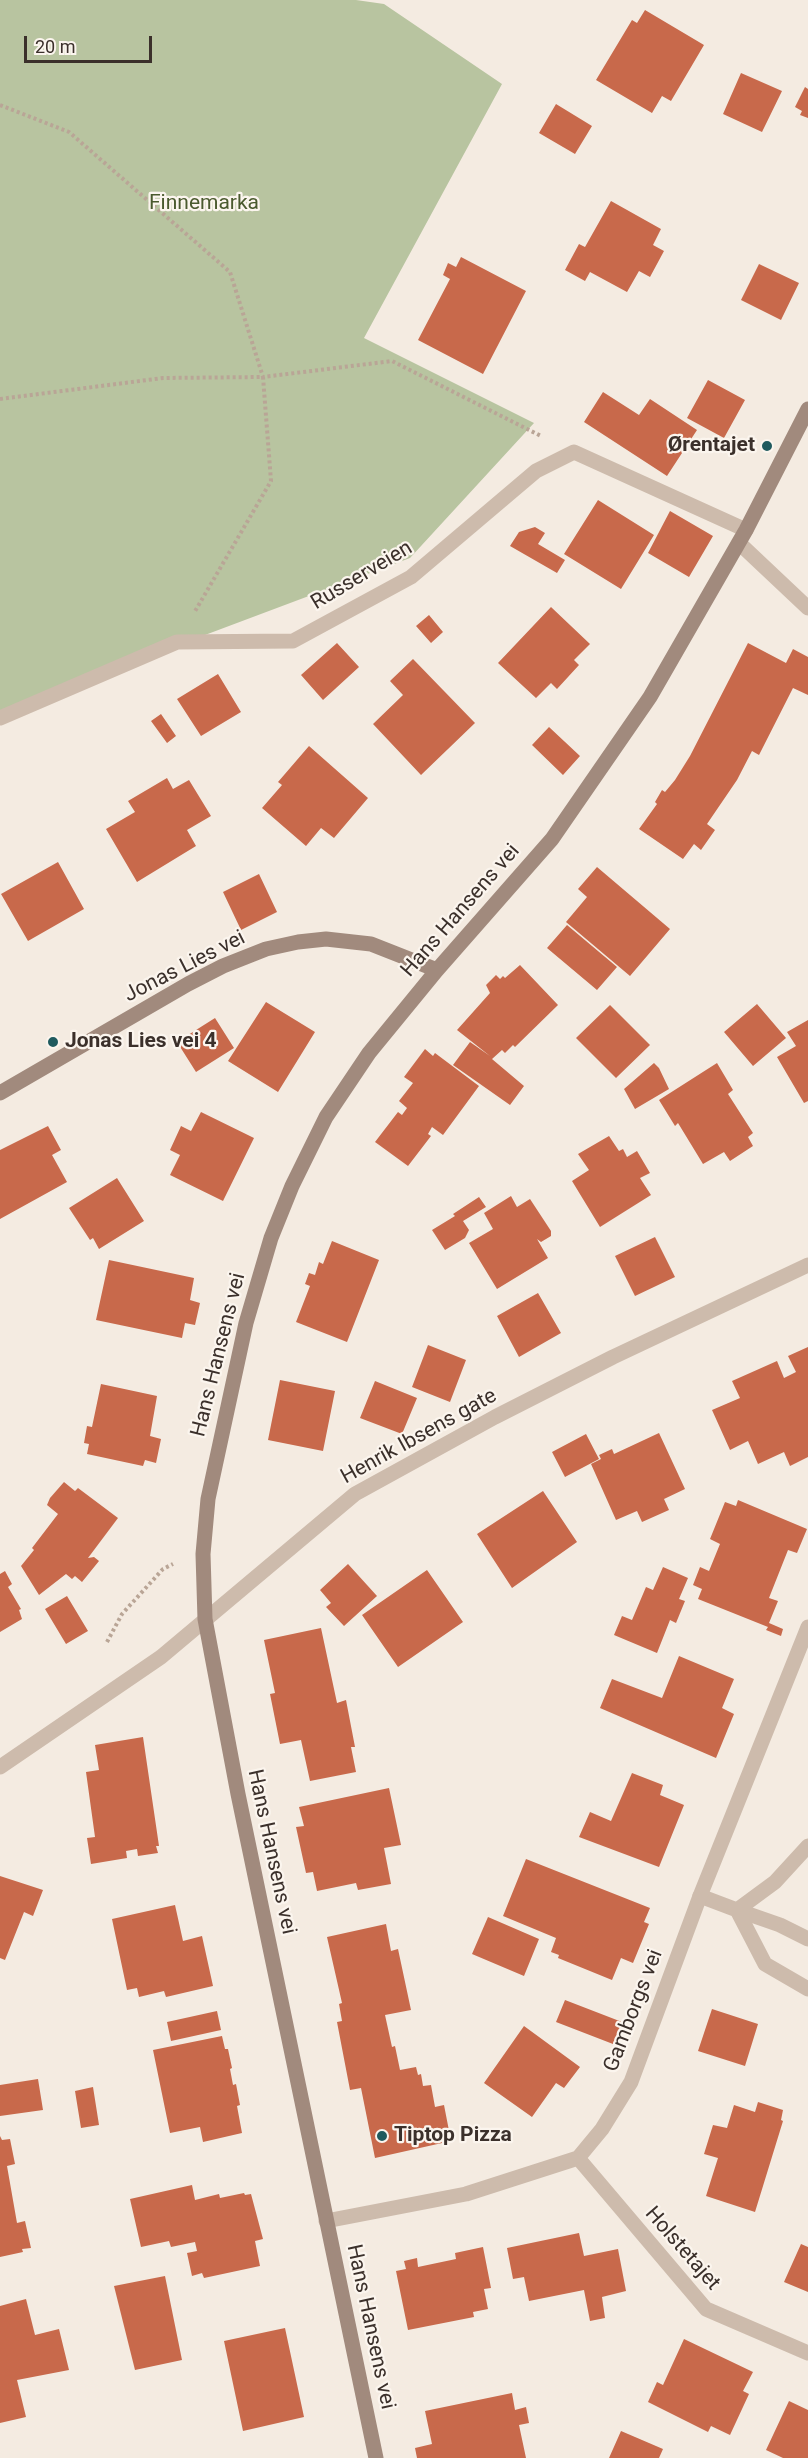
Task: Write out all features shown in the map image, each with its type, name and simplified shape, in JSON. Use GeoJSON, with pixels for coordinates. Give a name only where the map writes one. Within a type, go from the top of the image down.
{"type":"FeatureCollection","features":[{"type":"Feature","properties":{"kind":"main road","name":"Hans Hansens vei"},"geometry":{"type":"LineString","coordinates":[[376,2458],[238,1794],[205,1619],[203,1554],[208,1498],[246,1323],[271,1238],[292,1186],[326,1117],[369,1053],[437,970],[552,839],[650,697],[743,536],[808,409]]}},
{"type":"Feature","properties":{"kind":"main road","name":"Jonas Lies vei"},"geometry":{"type":"LineString","coordinates":[[0,1093],[188,984],[223,966],[266,950],[298,942],[326,939],[371,944],[437,970]]}},
{"type":"Feature","properties":{"kind":"street"},"geometry":{"type":"LineString","coordinates":[[574,452],[743,536],[808,608]]}},
{"type":"Feature","properties":{"kind":"street","name":"Russerveien"},"geometry":{"type":"LineString","coordinates":[[0,718],[177,642],[293,641],[411,577],[536,471],[574,452]]}},
{"type":"Feature","properties":{"kind":"street","name":"Henrik Ibsens gate"},"geometry":{"type":"LineString","coordinates":[[0,1767],[161,1657],[355,1494],[438,1447],[571,1378],[808,1265]]}},
{"type":"Feature","properties":{"kind":"street","name":"Gamborgs vei"},"geometry":{"type":"LineString","coordinates":[[578,2158],[602,2129],[631,2082],[700,1896],[808,1627]]}},
{"type":"Feature","properties":{"kind":"street"},"geometry":{"type":"LineString","coordinates":[[737,1910],[775,1882],[808,1846]]}},
{"type":"Feature","properties":{"kind":"street"},"geometry":{"type":"LineString","coordinates":[[700,1896],[780,1925],[808,1939]]}},
{"type":"Feature","properties":{"kind":"street"},"geometry":{"type":"LineString","coordinates":[[737,1910],[765,1964],[808,1989]]}},
{"type":"Feature","properties":{"kind":"street"},"geometry":{"type":"LineString","coordinates":[[326,2222],[466,2194],[578,2158]]}},
{"type":"Feature","properties":{"kind":"street","name":"Holstetajet"},"geometry":{"type":"LineString","coordinates":[[578,2158],[706,2309],[808,2353]]}},
{"type":"Feature","properties":{"kind":"path"},"geometry":{"type":"LineString","coordinates":[[0,105],[69,132],[231,272],[263,377],[271,481],[177,642]]}},
{"type":"Feature","properties":{"kind":"path"},"geometry":{"type":"LineString","coordinates":[[0,399],[163,378],[263,377],[392,361],[574,452]]}},
{"type":"Feature","properties":{"kind":"path"},"geometry":{"type":"LineString","coordinates":[[107,1642],[122,1614],[163,1569],[177,1562]]}},
{"type":"Feature","properties":{"kind":"green space","name":"Finnemarka"},"geometry":{"type":"Polygon","coordinates":[[[0,0],[356,0],[384,4],[502,84],[364,338],[534,423],[410,558],[0,712],[0,0]]]}},
{"type":"Feature","properties":{"kind":"building"},"geometry":{"type":"Polygon","coordinates":[[[645,10],[704,45],[671,101],[662,96],[652,113],[596,80],[632,20],[637,23],[645,10]]]}},
{"type":"Feature","properties":{"kind":"building"},"geometry":{"type":"Polygon","coordinates":[[[741,73],[782,91],[762,132],[723,114],[741,73]]]}},
{"type":"Feature","properties":{"kind":"building"},"geometry":{"type":"Polygon","coordinates":[[[805,87],[808,89],[808,118],[800,115],[802,111],[795,107],[805,87]]]}},
{"type":"Feature","properties":{"kind":"building"},"geometry":{"type":"Polygon","coordinates":[[[556,104],[592,126],[575,154],[539,133],[556,104]]]}},
{"type":"Feature","properties":{"kind":"building"},"geometry":{"type":"Polygon","coordinates":[[[611,201],[661,229],[653,245],[664,251],[650,277],[639,271],[627,292],[590,272],[585,281],[565,270],[579,244],[585,247],[611,201]]]}},
{"type":"Feature","properties":{"kind":"building"},"geometry":{"type":"Polygon","coordinates":[[[461,257],[526,291],[483,374],[418,340],[450,279],[443,275],[448,263],[456,267],[461,257]]]}},
{"type":"Feature","properties":{"kind":"building"},"geometry":{"type":"Polygon","coordinates":[[[759,264],[799,283],[781,320],[741,300],[759,264]]]}},
{"type":"Feature","properties":{"kind":"building"},"geometry":{"type":"Polygon","coordinates":[[[708,380],[745,400],[724,438],[687,418],[708,380]]]}},
{"type":"Feature","properties":{"kind":"building"},"geometry":{"type":"Polygon","coordinates":[[[603,392],[639,415],[650,399],[697,430],[667,476],[584,422],[603,392]]]}},
{"type":"Feature","properties":{"kind":"building"},"geometry":{"type":"Polygon","coordinates":[[[598,500],[654,535],[621,589],[564,554],[598,500]]]}},
{"type":"Feature","properties":{"kind":"building"},"geometry":{"type":"Polygon","coordinates":[[[670,511],[713,536],[689,577],[648,553],[670,511]]]}},
{"type":"Feature","properties":{"kind":"building"},"geometry":{"type":"Polygon","coordinates":[[[535,527],[545,533],[538,544],[565,560],[557,573],[510,546],[519,532],[535,527]]]}},
{"type":"Feature","properties":{"kind":"building"},"geometry":{"type":"Polygon","coordinates":[[[551,607],[590,644],[574,660],[579,665],[557,689],[551,683],[536,698],[498,663],[551,607]]]}},
{"type":"Feature","properties":{"kind":"building"},"geometry":{"type":"Polygon","coordinates":[[[429,615],[443,632],[431,643],[416,626],[429,615]]]}},
{"type":"Feature","properties":{"kind":"building"},"geometry":{"type":"Polygon","coordinates":[[[337,643],[359,667],[323,700],[301,675],[337,643]]]}},
{"type":"Feature","properties":{"kind":"building"},"geometry":{"type":"Polygon","coordinates":[[[748,643],[786,663],[793,649],[808,657],[808,695],[793,688],[759,755],[752,751],[737,780],[707,824],[715,830],[701,850],[694,844],[683,859],[639,829],[657,804],[655,802],[662,790],[665,792],[675,780],[690,756],[748,643]]]}},
{"type":"Feature","properties":{"kind":"building"},"geometry":{"type":"Polygon","coordinates":[[[413,659],[475,723],[421,775],[373,724],[403,695],[390,681],[413,659]]]}},
{"type":"Feature","properties":{"kind":"building"},"geometry":{"type":"Polygon","coordinates":[[[218,674],[241,712],[201,736],[177,699],[218,674]]]}},
{"type":"Feature","properties":{"kind":"building"},"geometry":{"type":"Polygon","coordinates":[[[161,714],[176,736],[167,743],[151,721],[161,714]]]}},
{"type":"Feature","properties":{"kind":"building"},"geometry":{"type":"Polygon","coordinates":[[[549,727],[580,756],[563,775],[532,745],[549,727]]]}},
{"type":"Feature","properties":{"kind":"building"},"geometry":{"type":"Polygon","coordinates":[[[309,746],[368,798],[334,838],[321,828],[306,846],[262,808],[282,785],[278,782],[309,746]]]}},
{"type":"Feature","properties":{"kind":"building"},"geometry":{"type":"Polygon","coordinates":[[[167,778],[173,789],[189,780],[211,816],[187,830],[196,846],[137,882],[106,829],[135,812],[128,801],[167,778]]]}},
{"type":"Feature","properties":{"kind":"building"},"geometry":{"type":"Polygon","coordinates":[[[58,862],[84,909],[28,941],[1,894],[58,862]]]}},
{"type":"Feature","properties":{"kind":"building"},"geometry":{"type":"Polygon","coordinates":[[[597,867],[670,929],[630,976],[566,922],[587,897],[578,889],[597,867]]]}},
{"type":"Feature","properties":{"kind":"building"},"geometry":{"type":"Polygon","coordinates":[[[259,874],[277,912],[241,930],[223,892],[259,874]]]}},
{"type":"Feature","properties":{"kind":"building"},"geometry":{"type":"Polygon","coordinates":[[[567,925],[617,967],[597,990],[547,948],[567,925]]]}},
{"type":"Feature","properties":{"kind":"building"},"geometry":{"type":"Polygon","coordinates":[[[520,965],[558,1005],[515,1047],[513,1045],[505,1053],[502,1050],[492,1059],[524,1086],[510,1105],[453,1065],[470,1042],[490,1056],[457,1030],[490,993],[486,985],[496,975],[500,979],[503,976],[505,978],[520,965]]]}},
{"type":"Feature","properties":{"kind":"building"},"geometry":{"type":"Polygon","coordinates":[[[266,1002],[315,1032],[278,1092],[228,1061],[266,1002]]]}},
{"type":"Feature","properties":{"kind":"building"},"geometry":{"type":"Polygon","coordinates":[[[757,1004],[786,1038],[753,1066],[724,1032],[757,1004]]]}},
{"type":"Feature","properties":{"kind":"building"},"geometry":{"type":"Polygon","coordinates":[[[610,1005],[650,1045],[616,1078],[576,1038],[610,1005]]]}},
{"type":"Feature","properties":{"kind":"building"},"geometry":{"type":"Polygon","coordinates":[[[215,1018],[234,1048],[196,1072],[177,1042],[215,1018]]]}},
{"type":"Feature","properties":{"kind":"building"},"geometry":{"type":"Polygon","coordinates":[[[808,1020],[808,1101],[804,1103],[777,1057],[796,1046],[787,1032],[808,1020]]]}},
{"type":"Feature","properties":{"kind":"building"},"geometry":{"type":"Polygon","coordinates":[[[425,1049],[433,1056],[435,1053],[479,1086],[443,1135],[432,1127],[428,1134],[431,1136],[408,1166],[375,1142],[398,1112],[402,1115],[407,1108],[399,1101],[413,1083],[404,1077],[425,1049]]]}},
{"type":"Feature","properties":{"kind":"building"},"geometry":{"type":"Polygon","coordinates":[[[654,1063],[659,1068],[669,1089],[635,1109],[624,1089],[654,1063]]]}},
{"type":"Feature","properties":{"kind":"building"},"geometry":{"type":"Polygon","coordinates":[[[717,1063],[733,1090],[728,1094],[753,1133],[748,1137],[753,1146],[730,1161],[724,1152],[703,1164],[678,1123],[675,1126],[659,1100],[717,1063]]]}},
{"type":"Feature","properties":{"kind":"building"},"geometry":{"type":"Polygon","coordinates":[[[201,1112],[254,1138],[223,1201],[170,1175],[180,1155],[170,1150],[181,1126],[191,1131],[201,1112]]]}},
{"type":"Feature","properties":{"kind":"building"},"geometry":{"type":"Polygon","coordinates":[[[48,1126],[61,1150],[52,1155],[67,1182],[0,1219],[0,1150],[48,1126]]]}},
{"type":"Feature","properties":{"kind":"building"},"geometry":{"type":"Polygon","coordinates":[[[609,1136],[619,1151],[623,1149],[627,1157],[637,1151],[650,1173],[640,1178],[651,1195],[600,1227],[572,1181],[589,1170],[578,1154],[609,1136]]]}},
{"type":"Feature","properties":{"kind":"building"},"geometry":{"type":"Polygon","coordinates":[[[117,1178],[144,1221],[99,1249],[93,1238],[90,1240],[69,1208],[117,1178]]]}},
{"type":"Feature","properties":{"kind":"building"},"geometry":{"type":"Polygon","coordinates":[[[511,1196],[517,1207],[530,1199],[551,1231],[551,1236],[541,1242],[537,1239],[548,1258],[497,1289],[469,1243],[493,1229],[484,1213],[511,1196]]]}},
{"type":"Feature","properties":{"kind":"building"},"geometry":{"type":"Polygon","coordinates":[[[479,1197],[486,1207],[463,1221],[469,1230],[465,1238],[445,1250],[432,1230],[479,1197]]]}},
{"type":"Feature","properties":{"kind":"building"},"geometry":{"type":"Polygon","coordinates":[[[655,1237],[675,1277],[635,1296],[615,1256],[655,1237]]]}},
{"type":"Feature","properties":{"kind":"building"},"geometry":{"type":"Polygon","coordinates":[[[332,1241],[379,1260],[347,1342],[296,1322],[310,1286],[305,1284],[309,1273],[315,1275],[319,1262],[323,1264],[332,1241]]]}},
{"type":"Feature","properties":{"kind":"building"},"geometry":{"type":"Polygon","coordinates":[[[109,1260],[194,1278],[190,1300],[200,1303],[195,1325],[185,1323],[182,1338],[96,1320],[109,1260]]]}},
{"type":"Feature","properties":{"kind":"building"},"geometry":{"type":"Polygon","coordinates":[[[538,1293],[561,1333],[519,1357],[497,1316],[538,1293]]]}},
{"type":"Feature","properties":{"kind":"building"},"geometry":{"type":"Polygon","coordinates":[[[428,1345],[466,1360],[450,1402],[412,1387],[428,1345]]]}},
{"type":"Feature","properties":{"kind":"building"},"geometry":{"type":"Polygon","coordinates":[[[808,1347],[808,1457],[790,1466],[784,1452],[758,1464],[748,1441],[730,1450],[712,1410],[740,1398],[732,1381],[777,1361],[784,1378],[796,1372],[788,1356],[808,1347]]]}},
{"type":"Feature","properties":{"kind":"building"},"geometry":{"type":"Polygon","coordinates":[[[280,1380],[335,1391],[323,1451],[268,1440],[280,1380]]]}},
{"type":"Feature","properties":{"kind":"building"},"geometry":{"type":"Polygon","coordinates":[[[375,1381],[417,1398],[402,1434],[360,1418],[375,1381]]]}},
{"type":"Feature","properties":{"kind":"building"},"geometry":{"type":"Polygon","coordinates":[[[101,1384],[157,1396],[150,1436],[161,1439],[156,1463],[145,1460],[143,1466],[87,1454],[89,1444],[84,1443],[87,1426],[92,1427],[101,1384]]]}},
{"type":"Feature","properties":{"kind":"building"},"geometry":{"type":"Polygon","coordinates":[[[659,1433],[685,1489],[664,1499],[669,1510],[642,1522],[637,1511],[616,1520],[591,1464],[601,1459],[599,1455],[612,1449],[614,1454],[659,1433]]]}},
{"type":"Feature","properties":{"kind":"building"},"geometry":{"type":"Polygon","coordinates":[[[586,1434],[599,1459],[565,1477],[552,1452],[586,1434]]]}},
{"type":"Feature","properties":{"kind":"building"},"geometry":{"type":"Polygon","coordinates":[[[64,1482],[75,1491],[78,1488],[118,1518],[88,1558],[94,1557],[99,1561],[82,1582],[75,1576],[72,1579],[66,1574],[39,1595],[21,1566],[58,1514],[47,1505],[64,1482]]]}},
{"type":"Feature","properties":{"kind":"building"},"geometry":{"type":"Polygon","coordinates":[[[543,1491],[577,1542],[512,1588],[477,1534],[543,1491]]]}},
{"type":"Feature","properties":{"kind":"building"},"geometry":{"type":"Polygon","coordinates":[[[738,1500],[807,1529],[797,1553],[788,1550],[769,1598],[778,1601],[769,1623],[783,1629],[781,1636],[766,1630],[768,1627],[698,1599],[702,1589],[693,1585],[700,1567],[709,1571],[720,1544],[710,1539],[725,1502],[736,1506],[738,1500]]]}},
{"type":"Feature","properties":{"kind":"building"},"geometry":{"type":"Polygon","coordinates":[[[348,1564],[377,1596],[344,1626],[326,1607],[331,1603],[320,1590],[348,1564]]]}},
{"type":"Feature","properties":{"kind":"building"},"geometry":{"type":"Polygon","coordinates":[[[663,1567],[688,1578],[679,1599],[685,1601],[676,1623],[670,1620],[657,1653],[614,1635],[622,1616],[632,1620],[646,1587],[653,1590],[663,1567]]]}},
{"type":"Feature","properties":{"kind":"building"},"geometry":{"type":"Polygon","coordinates":[[[427,1570],[463,1622],[398,1667],[362,1615],[427,1570]]]}},
{"type":"Feature","properties":{"kind":"building"},"geometry":{"type":"Polygon","coordinates":[[[5,1571],[12,1584],[8,1587],[21,1609],[19,1610],[22,1619],[0,1632],[0,1574],[5,1571]]]}},
{"type":"Feature","properties":{"kind":"building"},"geometry":{"type":"Polygon","coordinates":[[[67,1596],[88,1631],[66,1644],[45,1609],[67,1596]]]}},
{"type":"Feature","properties":{"kind":"building"},"geometry":{"type":"Polygon","coordinates":[[[321,1628],[337,1703],[346,1700],[355,1747],[351,1747],[356,1772],[310,1781],[301,1740],[280,1744],[270,1694],[275,1693],[264,1640],[321,1628]]]}},
{"type":"Feature","properties":{"kind":"building"},"geometry":{"type":"Polygon","coordinates":[[[679,1656],[734,1679],[722,1708],[734,1714],[716,1758],[600,1708],[612,1679],[662,1698],[679,1656]]]}},
{"type":"Feature","properties":{"kind":"building"},"geometry":{"type":"Polygon","coordinates":[[[143,1737],[159,1846],[156,1846],[158,1853],[138,1856],[137,1849],[126,1851],[127,1858],[91,1864],[87,1838],[95,1837],[86,1772],[99,1770],[95,1745],[143,1737]]]}},
{"type":"Feature","properties":{"kind":"building"},"geometry":{"type":"Polygon","coordinates":[[[632,1773],[663,1785],[660,1795],[684,1805],[659,1867],[579,1837],[590,1812],[611,1821],[632,1773]]]}},
{"type":"Feature","properties":{"kind":"building"},"geometry":{"type":"Polygon","coordinates":[[[389,1788],[401,1845],[384,1848],[391,1884],[358,1890],[356,1883],[317,1891],[313,1872],[306,1873],[296,1827],[304,1826],[299,1807],[389,1788]]]}},
{"type":"Feature","properties":{"kind":"building"},"geometry":{"type":"Polygon","coordinates":[[[526,1859],[650,1908],[644,1922],[649,1924],[633,1963],[621,1958],[612,1980],[558,1958],[559,1955],[551,1952],[556,1938],[503,1916],[526,1859]]]}},
{"type":"Feature","properties":{"kind":"building"},"geometry":{"type":"Polygon","coordinates":[[[0,1876],[43,1890],[33,1916],[24,1912],[5,1960],[0,1958],[0,1876]]]}},
{"type":"Feature","properties":{"kind":"building"},"geometry":{"type":"Polygon","coordinates":[[[175,1905],[183,1941],[202,1936],[213,1986],[166,1997],[164,1991],[139,1997],[137,1988],[127,1990],[112,1919],[175,1905]]]}},
{"type":"Feature","properties":{"kind":"building"},"geometry":{"type":"Polygon","coordinates":[[[488,1917],[539,1939],[524,1976],[472,1954],[488,1917]]]}},
{"type":"Feature","properties":{"kind":"building"},"geometry":{"type":"Polygon","coordinates":[[[386,1924],[391,1951],[398,1949],[411,2010],[385,2015],[392,2047],[395,2046],[400,2070],[416,2067],[418,2075],[421,2074],[423,2086],[431,2085],[435,2107],[444,2105],[451,2141],[375,2158],[361,2088],[350,2090],[337,2022],[342,2021],[339,2004],[342,2003],[327,1937],[386,1924]]]}},
{"type":"Feature","properties":{"kind":"building"},"geometry":{"type":"Polygon","coordinates":[[[565,2000],[622,2022],[613,2044],[556,2022],[565,2000]]]}},
{"type":"Feature","properties":{"kind":"building"},"geometry":{"type":"Polygon","coordinates":[[[712,2009],[758,2024],[745,2066],[698,2051],[712,2009]]]}},
{"type":"Feature","properties":{"kind":"building"},"geometry":{"type":"Polygon","coordinates":[[[217,2011],[221,2030],[171,2041],[167,2022],[217,2011]]]}},
{"type":"Feature","properties":{"kind":"building"},"geometry":{"type":"Polygon","coordinates":[[[524,2026],[580,2067],[564,2088],[556,2083],[532,2117],[484,2083],[524,2026]]]}},
{"type":"Feature","properties":{"kind":"building"},"geometry":{"type":"Polygon","coordinates":[[[222,2036],[225,2049],[228,2049],[233,2085],[236,2084],[242,2133],[203,2142],[200,2127],[170,2133],[153,2050],[222,2036]]]}},
{"type":"Feature","properties":{"kind":"building"},"geometry":{"type":"Polygon","coordinates":[[[38,2079],[43,2110],[0,2116],[0,2085],[38,2079]]]}},
{"type":"Feature","properties":{"kind":"building"},"geometry":{"type":"Polygon","coordinates":[[[93,2087],[99,2125],[81,2128],[75,2091],[93,2087]]]}},
{"type":"Feature","properties":{"kind":"building"},"geometry":{"type":"Polygon","coordinates":[[[758,2102],[783,2110],[781,2120],[783,2121],[755,2212],[706,2196],[718,2158],[704,2154],[713,2125],[727,2128],[734,2105],[755,2112],[758,2102]]]}},
{"type":"Feature","properties":{"kind":"building"},"geometry":{"type":"Polygon","coordinates":[[[0,2136],[2,2140],[10,2139],[15,2164],[7,2166],[17,2223],[25,2221],[31,2248],[0,2257],[0,2136]]]}},
{"type":"Feature","properties":{"kind":"building"},"geometry":{"type":"Polygon","coordinates":[[[192,2185],[195,2200],[219,2194],[220,2198],[244,2193],[245,2195],[251,2194],[263,2239],[255,2241],[260,2266],[204,2278],[202,2273],[192,2276],[187,2253],[197,2251],[195,2242],[171,2247],[169,2241],[141,2247],[130,2199],[192,2185]]]}},
{"type":"Feature","properties":{"kind":"building"},"geometry":{"type":"Polygon","coordinates":[[[579,2233],[584,2256],[618,2249],[626,2291],[602,2297],[605,2318],[590,2321],[584,2290],[529,2301],[524,2277],[513,2279],[507,2248],[579,2233]]]}},
{"type":"Feature","properties":{"kind":"building"},"geometry":{"type":"Polygon","coordinates":[[[801,2244],[808,2247],[808,2292],[784,2282],[801,2244]]]}},
{"type":"Feature","properties":{"kind":"building"},"geometry":{"type":"Polygon","coordinates":[[[483,2247],[491,2288],[484,2289],[488,2309],[473,2312],[474,2317],[408,2330],[396,2271],[406,2269],[404,2261],[417,2258],[418,2267],[456,2259],[455,2253],[483,2247]]]}},
{"type":"Feature","properties":{"kind":"building"},"geometry":{"type":"Polygon","coordinates":[[[165,2276],[182,2360],[135,2370],[114,2286],[165,2276]]]}},
{"type":"Feature","properties":{"kind":"building"},"geometry":{"type":"Polygon","coordinates":[[[26,2299],[35,2335],[59,2329],[69,2370],[17,2380],[26,2417],[0,2423],[0,2306],[26,2299]]]}},
{"type":"Feature","properties":{"kind":"building"},"geometry":{"type":"Polygon","coordinates":[[[285,2328],[304,2417],[243,2431],[224,2341],[285,2328]]]}},
{"type":"Feature","properties":{"kind":"building"},"geometry":{"type":"Polygon","coordinates":[[[684,2339],[753,2372],[743,2391],[749,2394],[730,2435],[711,2426],[708,2432],[648,2402],[657,2382],[663,2385],[684,2339]]]}},
{"type":"Feature","properties":{"kind":"building"},"geometry":{"type":"Polygon","coordinates":[[[512,2393],[515,2410],[526,2407],[529,2423],[519,2425],[526,2458],[417,2458],[415,2448],[432,2444],[425,2411],[512,2393]]]}},
{"type":"Feature","properties":{"kind":"building"},"geometry":{"type":"Polygon","coordinates":[[[789,2401],[808,2410],[808,2458],[783,2458],[766,2450],[789,2401]]]}},
{"type":"Feature","properties":{"kind":"building"},"geometry":{"type":"Polygon","coordinates":[[[621,2431],[663,2449],[659,2458],[609,2458],[621,2431]]]}},
{"type":"Feature","properties":{"kind":"place","name":"Ørentajet"},"geometry":{"type":"Point","coordinates":[767,446]}},
{"type":"Feature","properties":{"kind":"place","name":"Jonas Lies vei 4"},"geometry":{"type":"Point","coordinates":[53,1042]}},
{"type":"Feature","properties":{"kind":"place","name":"Tiptop Pizza"},"geometry":{"type":"Point","coordinates":[382,2136]}}]}
